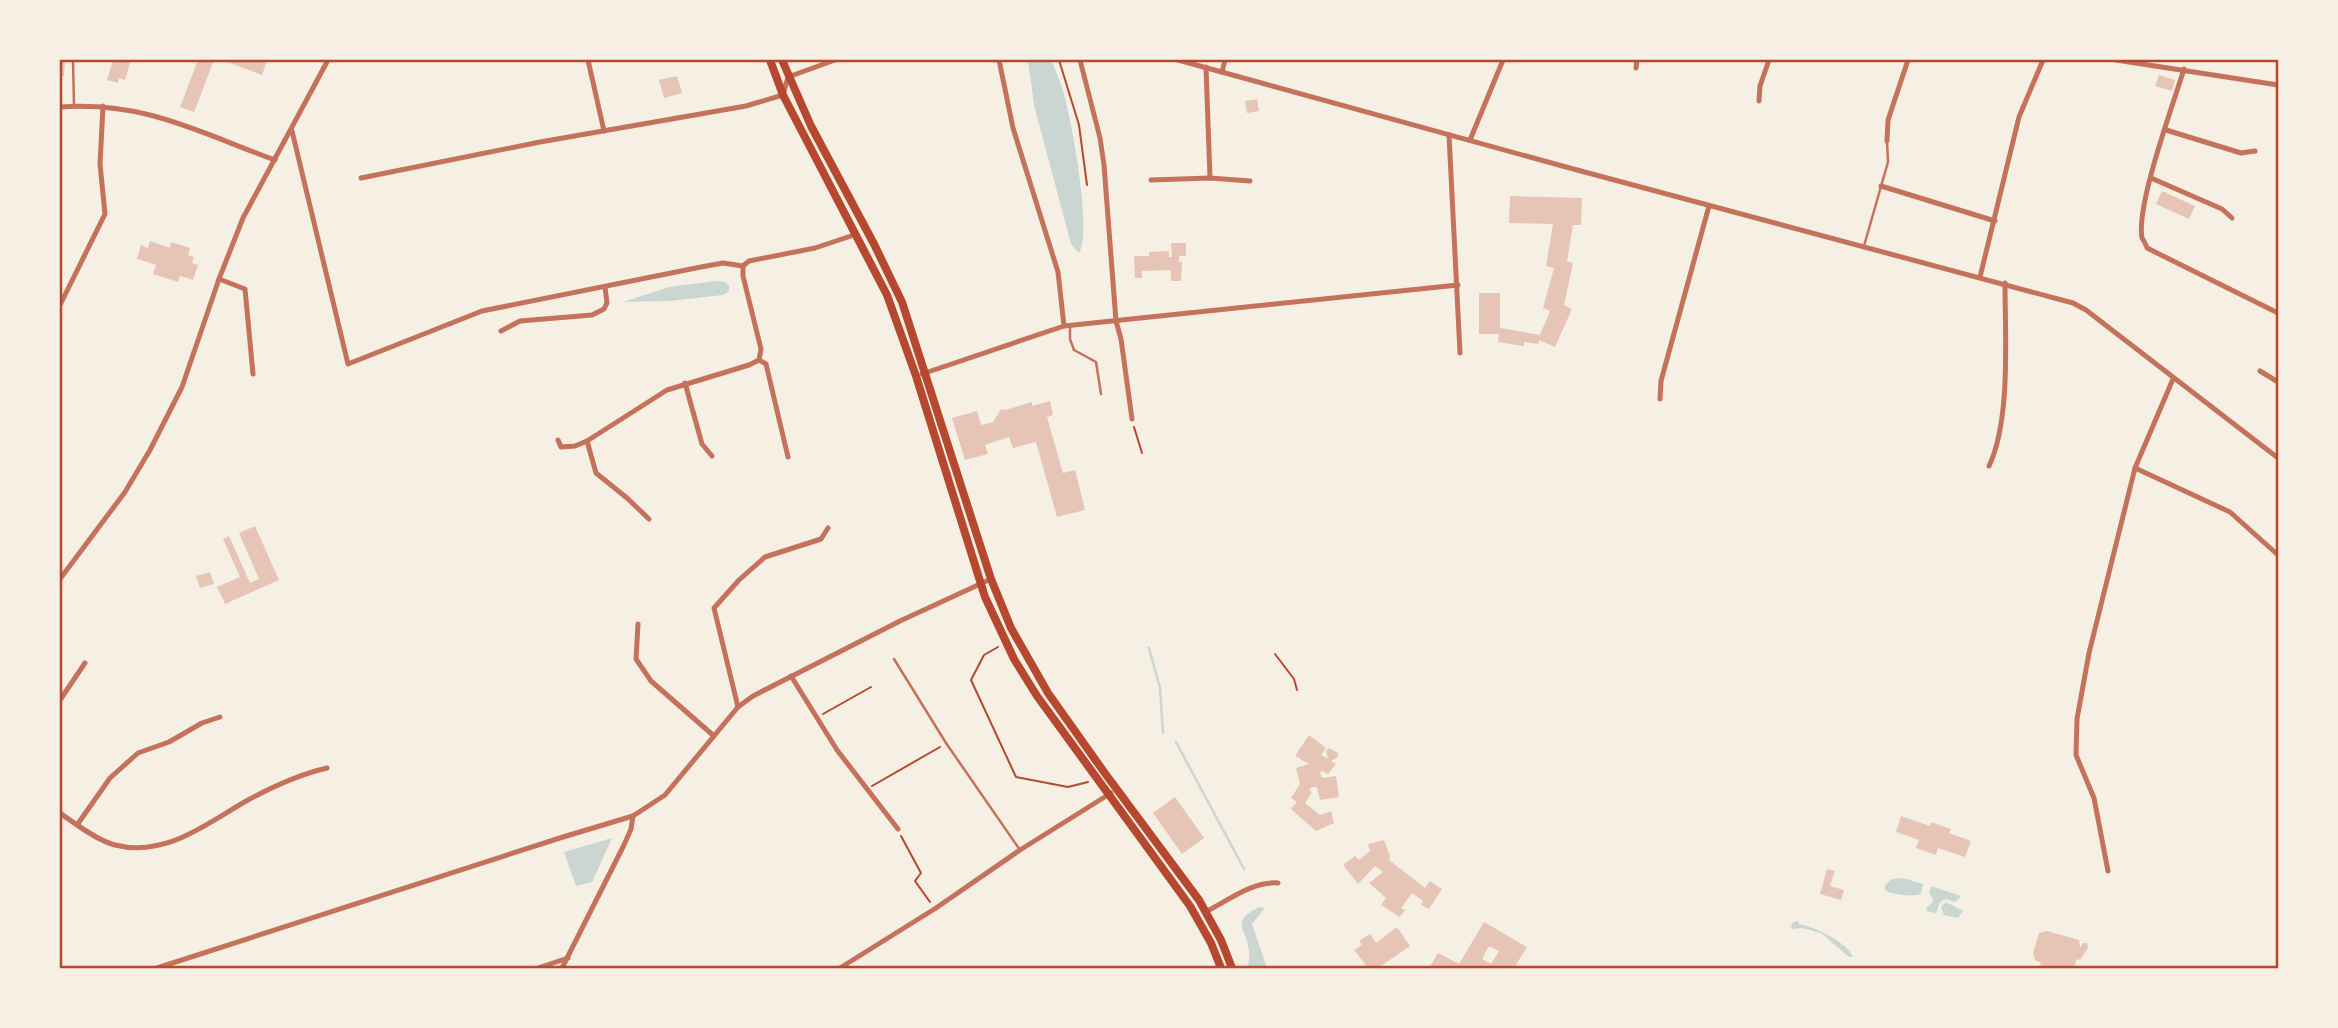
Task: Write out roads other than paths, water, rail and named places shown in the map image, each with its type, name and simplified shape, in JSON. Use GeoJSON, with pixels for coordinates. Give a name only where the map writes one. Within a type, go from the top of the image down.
{"type":"FeatureCollection","features":[{"type":"Feature","properties":{"kind":"main road"},"geometry":{"type":"LineString","coordinates":[[770,60],[783,95],[887,295],[916,376],[980,583],[1006,643],[1037,696],[1197,917],[1219,968]]}},
{"type":"Feature","properties":{"kind":"main road"},"geometry":{"type":"LineString","coordinates":[[782,60],[815,134],[897,291],[927,373],[991,579],[1011,628],[1036,673],[1206,912],[1222,940],[1232,968]]}},
{"type":"Feature","properties":{"kind":"street"},"geometry":{"type":"LineString","coordinates":[[60,579],[125,492],[150,450],[182,387],[243,218],[328,60]]}},
{"type":"Feature","properties":{"kind":"street"},"geometry":{"type":"LineString","coordinates":[[588,60],[604,131]]}},
{"type":"Feature","properties":{"kind":"street"},"geometry":{"type":"LineString","coordinates":[[361,178],[746,106],[783,95],[788,77],[835,60]]}},
{"type":"Feature","properties":{"kind":"street"},"geometry":{"type":"LineString","coordinates":[[999,60],[1013,128],[1058,272],[1067,325]]}},
{"type":"Feature","properties":{"kind":"street"},"geometry":{"type":"LineString","coordinates":[[1080,60],[1100,138],[1104,165],[1115,321],[1121,339],[1132,419]]}},
{"type":"Feature","properties":{"kind":"street"},"geometry":{"type":"LineString","coordinates":[[1178,60],[2073,303],[2086,310],[2278,458]]}},
{"type":"Feature","properties":{"kind":"street"},"geometry":{"type":"LineString","coordinates":[[1222,72],[1225,60]]}},
{"type":"Feature","properties":{"kind":"street"},"geometry":{"type":"LineString","coordinates":[[1470,140],[1503,60]]}},
{"type":"Feature","properties":{"kind":"street"},"geometry":{"type":"LineString","coordinates":[[1636,68],[1637,60]]}},
{"type":"Feature","properties":{"kind":"street"},"geometry":{"type":"LineString","coordinates":[[1759,101],[1760,86],[1769,60]]}},
{"type":"Feature","properties":{"kind":"street"},"geometry":{"type":"LineString","coordinates":[[1887,141],[1888,120],[1908,60]]}},
{"type":"Feature","properties":{"kind":"street"},"geometry":{"type":"LineString","coordinates":[[1980,277],[2019,117],[2043,60]]}},
{"type":"Feature","properties":{"kind":"street"},"geometry":{"type":"LineString","coordinates":[[2116,60],[2278,85]]}},
{"type":"Feature","properties":{"kind":"street"},"geometry":{"type":"LineString","coordinates":[[1206,67],[1210,178]]}},
{"type":"Feature","properties":{"kind":"street"},"geometry":{"type":"LineString","coordinates":[[2184,69],[2151,178],[2143,212],[2142,238],[2147,247],[2278,313]]}},
{"type":"Feature","properties":{"kind":"street"},"geometry":{"type":"LineString","coordinates":[[60,305],[104,214],[100,164],[103,106]]}},
{"type":"Feature","properties":{"kind":"street"},"geometry":{"type":"LineString","coordinates":[[60,107],[103,106],[156,114],[275,160]]}},
{"type":"Feature","properties":{"kind":"street"},"geometry":{"type":"LineString","coordinates":[[2166,130],[2241,153],[2255,151]]}},
{"type":"Feature","properties":{"kind":"street"},"geometry":{"type":"LineString","coordinates":[[292,131],[348,364],[482,311],[723,264],[743,266],[749,261],[815,248],[857,234]]}},
{"type":"Feature","properties":{"kind":"street"},"geometry":{"type":"LineString","coordinates":[[1449,135],[1460,353]]}},
{"type":"Feature","properties":{"kind":"street"},"geometry":{"type":"LineString","coordinates":[[1151,180],[1210,178],[1250,181]]}},
{"type":"Feature","properties":{"kind":"street"},"geometry":{"type":"LineString","coordinates":[[2151,178],[2222,209],[2232,218]]}},
{"type":"Feature","properties":{"kind":"street"},"geometry":{"type":"LineString","coordinates":[[1881,186],[1995,221]]}},
{"type":"Feature","properties":{"kind":"street"},"geometry":{"type":"LineString","coordinates":[[1660,399],[1661,381],[1709,206]]}},
{"type":"Feature","properties":{"kind":"street"},"geometry":{"type":"LineString","coordinates":[[743,266],[743,276],[761,349],[759,360]]}},
{"type":"Feature","properties":{"kind":"street"},"geometry":{"type":"LineString","coordinates":[[219,279],[245,289],[253,374]]}},
{"type":"Feature","properties":{"kind":"street"},"geometry":{"type":"LineString","coordinates":[[1989,466],[1997,449],[2001,426],[2005,363],[2005,283]]}},
{"type":"Feature","properties":{"kind":"street"},"geometry":{"type":"LineString","coordinates":[[916,376],[1067,325],[1458,285]]}},
{"type":"Feature","properties":{"kind":"street"},"geometry":{"type":"LineString","coordinates":[[501,331],[520,321],[592,315],[604,309],[607,303],[605,287]]}},
{"type":"Feature","properties":{"kind":"street"},"geometry":{"type":"LineString","coordinates":[[558,440],[561,447],[575,446],[667,390],[759,360]]}},
{"type":"Feature","properties":{"kind":"street"},"geometry":{"type":"LineString","coordinates":[[759,360],[765,364],[788,457]]}},
{"type":"Feature","properties":{"kind":"street"},"geometry":{"type":"LineString","coordinates":[[2260,371],[2278,382]]}},
{"type":"Feature","properties":{"kind":"street"},"geometry":{"type":"LineString","coordinates":[[2108,872],[2094,798],[2076,755],[2077,719],[2092,641],[2135,468],[2173,379]]}},
{"type":"Feature","properties":{"kind":"street"},"geometry":{"type":"LineString","coordinates":[[685,383],[702,444],[712,456]]}},
{"type":"Feature","properties":{"kind":"street"},"geometry":{"type":"LineString","coordinates":[[587,441],[596,473],[649,519]]}},
{"type":"Feature","properties":{"kind":"street"},"geometry":{"type":"LineString","coordinates":[[2135,468],[2230,512],[2278,555]]}},
{"type":"Feature","properties":{"kind":"street"},"geometry":{"type":"LineString","coordinates":[[738,707],[714,608],[739,580],[765,557],[821,539],[828,528]]}},
{"type":"Feature","properties":{"kind":"street"},"geometry":{"type":"LineString","coordinates":[[157,968],[633,816],[665,795],[738,707],[753,696],[991,579]]}},
{"type":"Feature","properties":{"kind":"street"},"geometry":{"type":"LineString","coordinates":[[638,624],[636,660],[651,681],[714,736]]}},
{"type":"Feature","properties":{"kind":"street"},"geometry":{"type":"LineString","coordinates":[[60,700],[85,663]]}},
{"type":"Feature","properties":{"kind":"street"},"geometry":{"type":"LineString","coordinates":[[791,676],[865,789],[898,829]]}},
{"type":"Feature","properties":{"kind":"street"},"geometry":{"type":"LineString","coordinates":[[77,825],[110,778],[138,753],[169,742],[202,723],[220,717]]}},
{"type":"Feature","properties":{"kind":"street"},"geometry":{"type":"LineString","coordinates":[[60,813],[114,845],[154,848],[202,828],[249,800],[311,772],[327,768]]}},
{"type":"Feature","properties":{"kind":"street"},"geometry":{"type":"LineString","coordinates":[[840,968],[936,908],[1020,849],[1117,790]]}},
{"type":"Feature","properties":{"kind":"street"},"geometry":{"type":"LineString","coordinates":[[562,968],[628,837],[633,816]]}},
{"type":"Feature","properties":{"kind":"street"},"geometry":{"type":"LineString","coordinates":[[1197,917],[1252,886],[1279,883]]}},
{"type":"Feature","properties":{"kind":"street"},"geometry":{"type":"LineString","coordinates":[[538,968],[568,958]]}},
{"type":"Feature","properties":{"kind":"lane"},"geometry":{"type":"LineString","coordinates":[[74,60],[74,106]]}},
{"type":"Feature","properties":{"kind":"lane"},"geometry":{"type":"LineString","coordinates":[[1864,246],[1888,162],[1887,141]]}},
{"type":"Feature","properties":{"kind":"lane"},"geometry":{"type":"LineString","coordinates":[[1067,325],[1074,350],[1097,362],[1101,394]]}},
{"type":"Feature","properties":{"kind":"lane"},"geometry":{"type":"LineString","coordinates":[[894,659],[946,743],[1020,849]]}},
{"type":"Feature","properties":{"kind":"waterway"},"geometry":{"type":"LineString","coordinates":[[1149,648],[1160,688],[1163,733]]}},
{"type":"Feature","properties":{"kind":"waterway"},"geometry":{"type":"LineString","coordinates":[[1176,742],[1244,869]]}}]}
